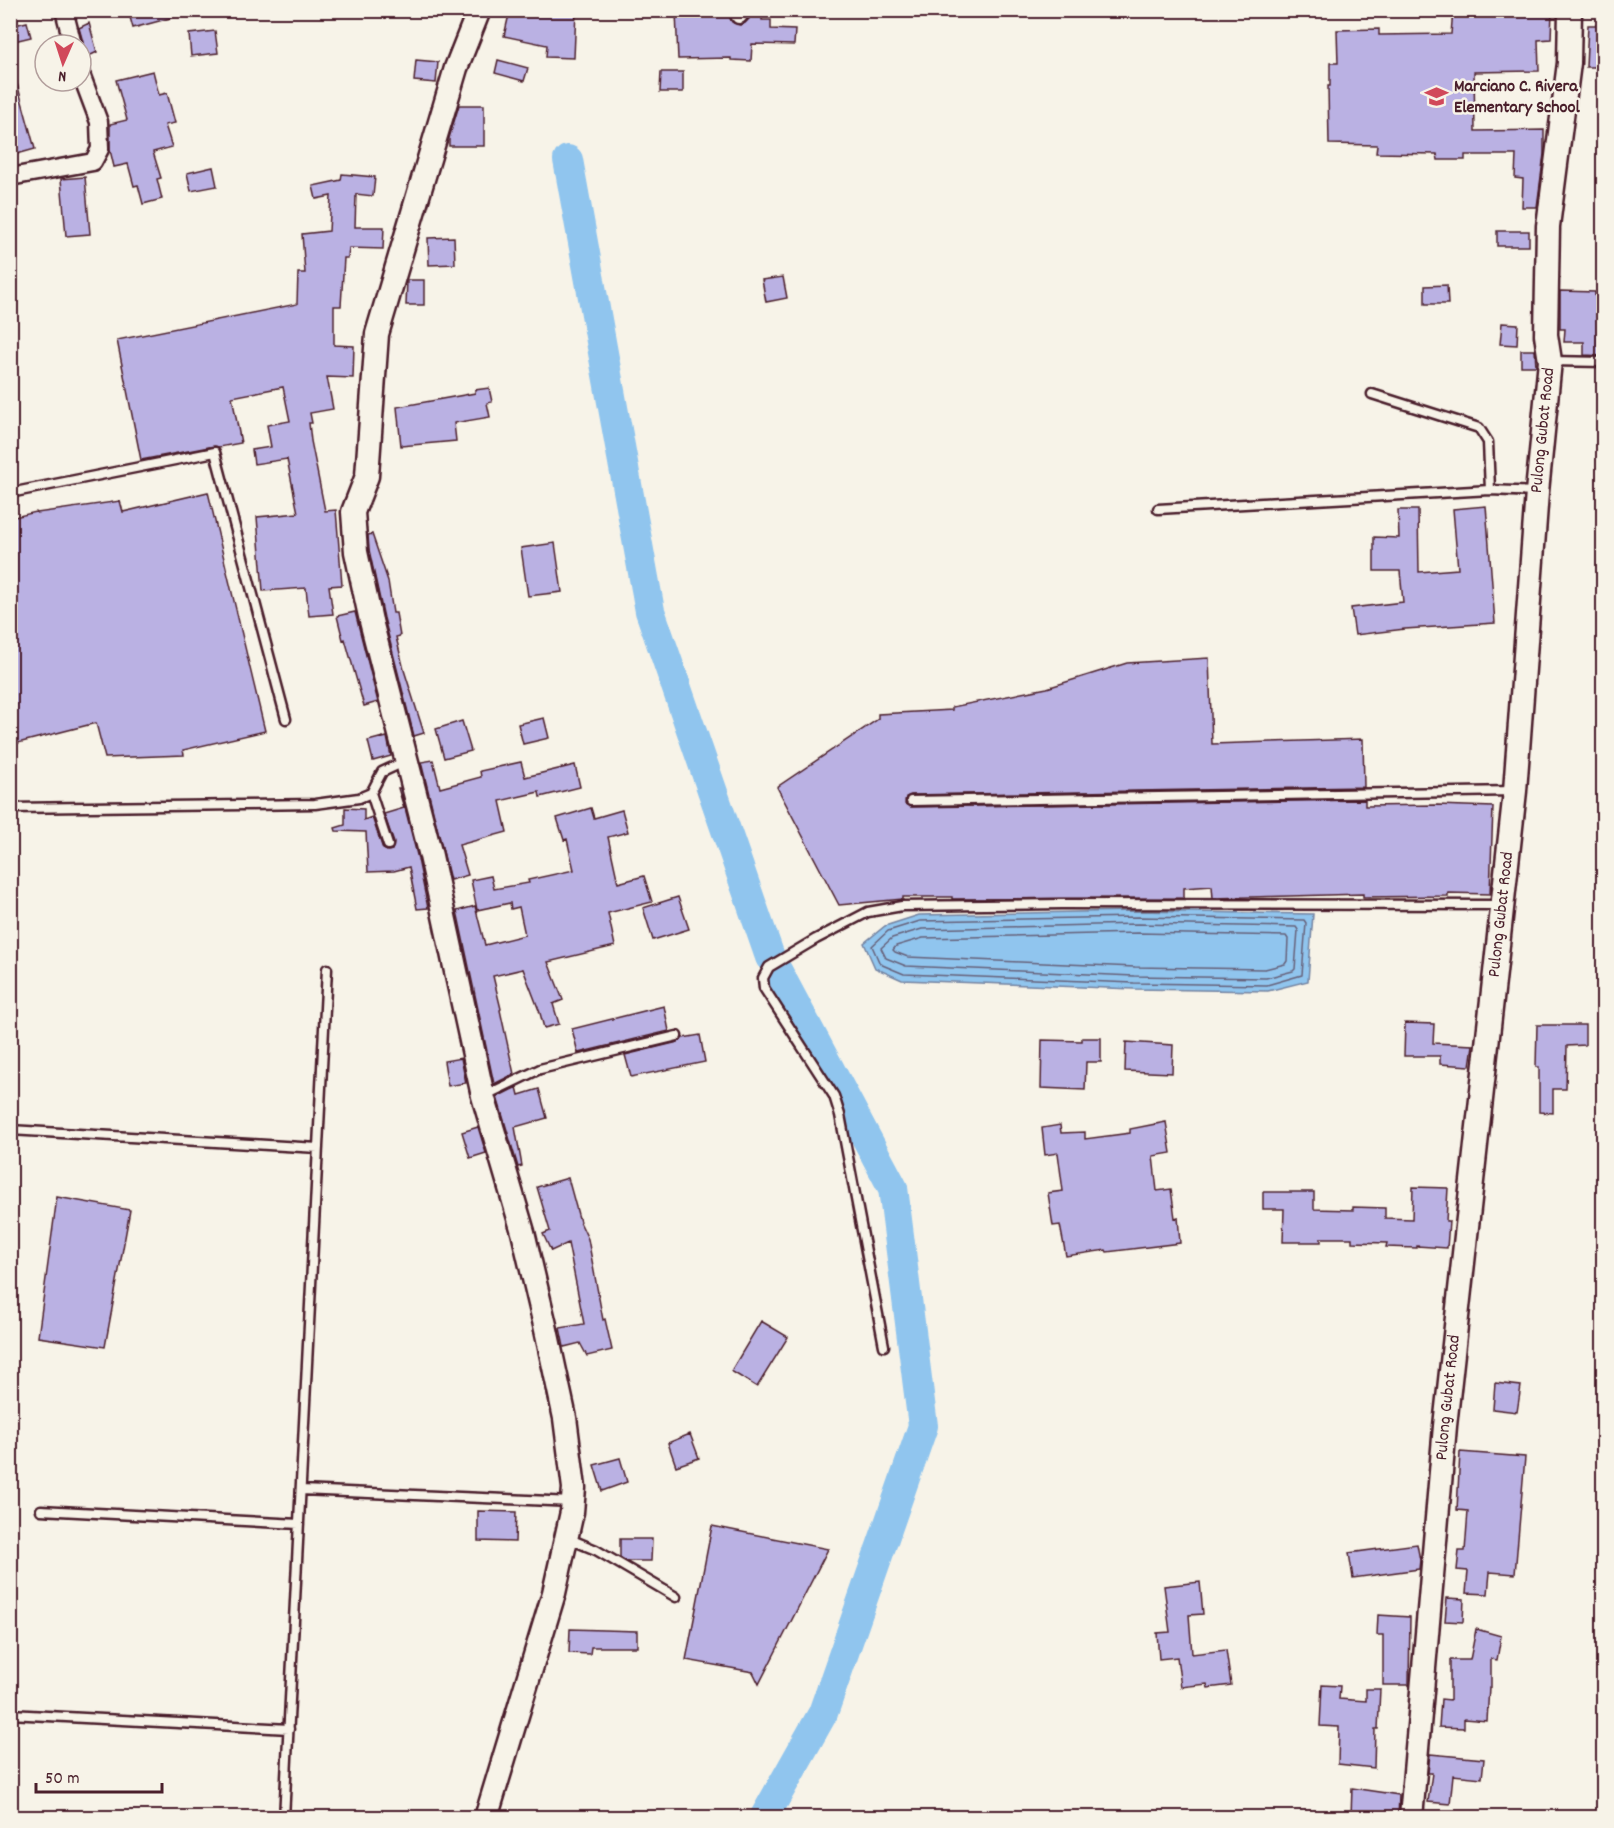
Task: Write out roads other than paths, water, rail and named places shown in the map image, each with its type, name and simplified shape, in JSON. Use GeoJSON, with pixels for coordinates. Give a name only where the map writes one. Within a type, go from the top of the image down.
{"type":"FeatureCollection","features":[{"type":"Feature","properties":{"kind":"street"},"geometry":{"type":"LineString","coordinates":[[64,10],[70,33]]}},
{"type":"Feature","properties":{"kind":"street"},"geometry":{"type":"LineString","coordinates":[[479,10],[456,68],[377,334],[367,476],[353,512],[356,552],[371,621],[431,856],[483,1096],[523,1232],[545,1325],[565,1418],[574,1488],[572,1512],[554,1593],[486,1818]]}},
{"type":"Feature","properties":{"kind":"street","name":"Pulong Gubat Road"},"geometry":{"type":"LineString","coordinates":[[1411,1818],[1445,1426],[1515,791],[1537,492],[1550,361],[1546,335],[1548,226],[1569,63],[1570,10]]}},
{"type":"Feature","properties":{"kind":"street"},"geometry":{"type":"LineString","coordinates":[[10,177],[93,162],[100,149],[99,122],[88,93]]}},
{"type":"Feature","properties":{"kind":"lane"},"geometry":{"type":"LineString","coordinates":[[1550,361],[1604,362]]}},
{"type":"Feature","properties":{"kind":"lane"},"geometry":{"type":"LineString","coordinates":[[1372,394],[1479,428],[1488,442],[1490,490]]}},
{"type":"Feature","properties":{"kind":"lane"},"geometry":{"type":"LineString","coordinates":[[10,493],[215,452],[286,719]]}},
{"type":"Feature","properties":{"kind":"lane"},"geometry":{"type":"LineString","coordinates":[[1158,509],[1490,490],[1537,492]]}},
{"type":"Feature","properties":{"kind":"lane"},"geometry":{"type":"LineString","coordinates":[[10,808],[315,804],[359,798],[371,793],[382,772],[407,760]]}},
{"type":"Feature","properties":{"kind":"lane"},"geometry":{"type":"LineString","coordinates":[[911,801],[1515,791]]}},
{"type":"Feature","properties":{"kind":"lane"},"geometry":{"type":"LineString","coordinates":[[371,793],[388,845]]}},
{"type":"Feature","properties":{"kind":"lane"},"geometry":{"type":"LineString","coordinates":[[884,1346],[840,1115],[834,1096],[764,988],[763,978],[769,967],[868,912],[902,906],[1503,905]]}},
{"type":"Feature","properties":{"kind":"lane"},"geometry":{"type":"LineString","coordinates":[[285,1818],[327,969]]}},
{"type":"Feature","properties":{"kind":"lane"},"geometry":{"type":"LineString","coordinates":[[483,1096],[540,1069],[677,1036]]}},
{"type":"Feature","properties":{"kind":"lane"},"geometry":{"type":"LineString","coordinates":[[10,1130],[318,1148]]}},
{"type":"Feature","properties":{"kind":"lane"},"geometry":{"type":"LineString","coordinates":[[301,1490],[573,1502]]}},
{"type":"Feature","properties":{"kind":"lane"},"geometry":{"type":"LineString","coordinates":[[41,1510],[299,1524]]}},
{"type":"Feature","properties":{"kind":"lane"},"geometry":{"type":"LineString","coordinates":[[566,1538],[596,1550],[676,1597]]}},
{"type":"Feature","properties":{"kind":"lane"},"geometry":{"type":"LineString","coordinates":[[10,1714],[289,1729]]}},
{"type":"Feature","properties":{"kind":"water"},"geometry":{"type":"Polygon","coordinates":[[[1137,911],[1313,914],[1308,981],[1268,991],[1134,989],[902,980],[875,968],[864,943],[885,926],[919,915],[1137,911]]]}},
{"type":"Feature","properties":{"kind":"waterway"},"geometry":{"type":"LineString","coordinates":[[568,160],[650,611],[770,957]]}},
{"type":"Feature","properties":{"kind":"waterway"},"geometry":{"type":"LineString","coordinates":[[764,1818],[823,1713],[923,1426],[893,1188],[778,972]]}},
{"type":"Feature","properties":{"kind":"place","name":"Marciano C. Rivera Elementary School"},"geometry":{"type":"Point","coordinates":[1436,97]}}]}
